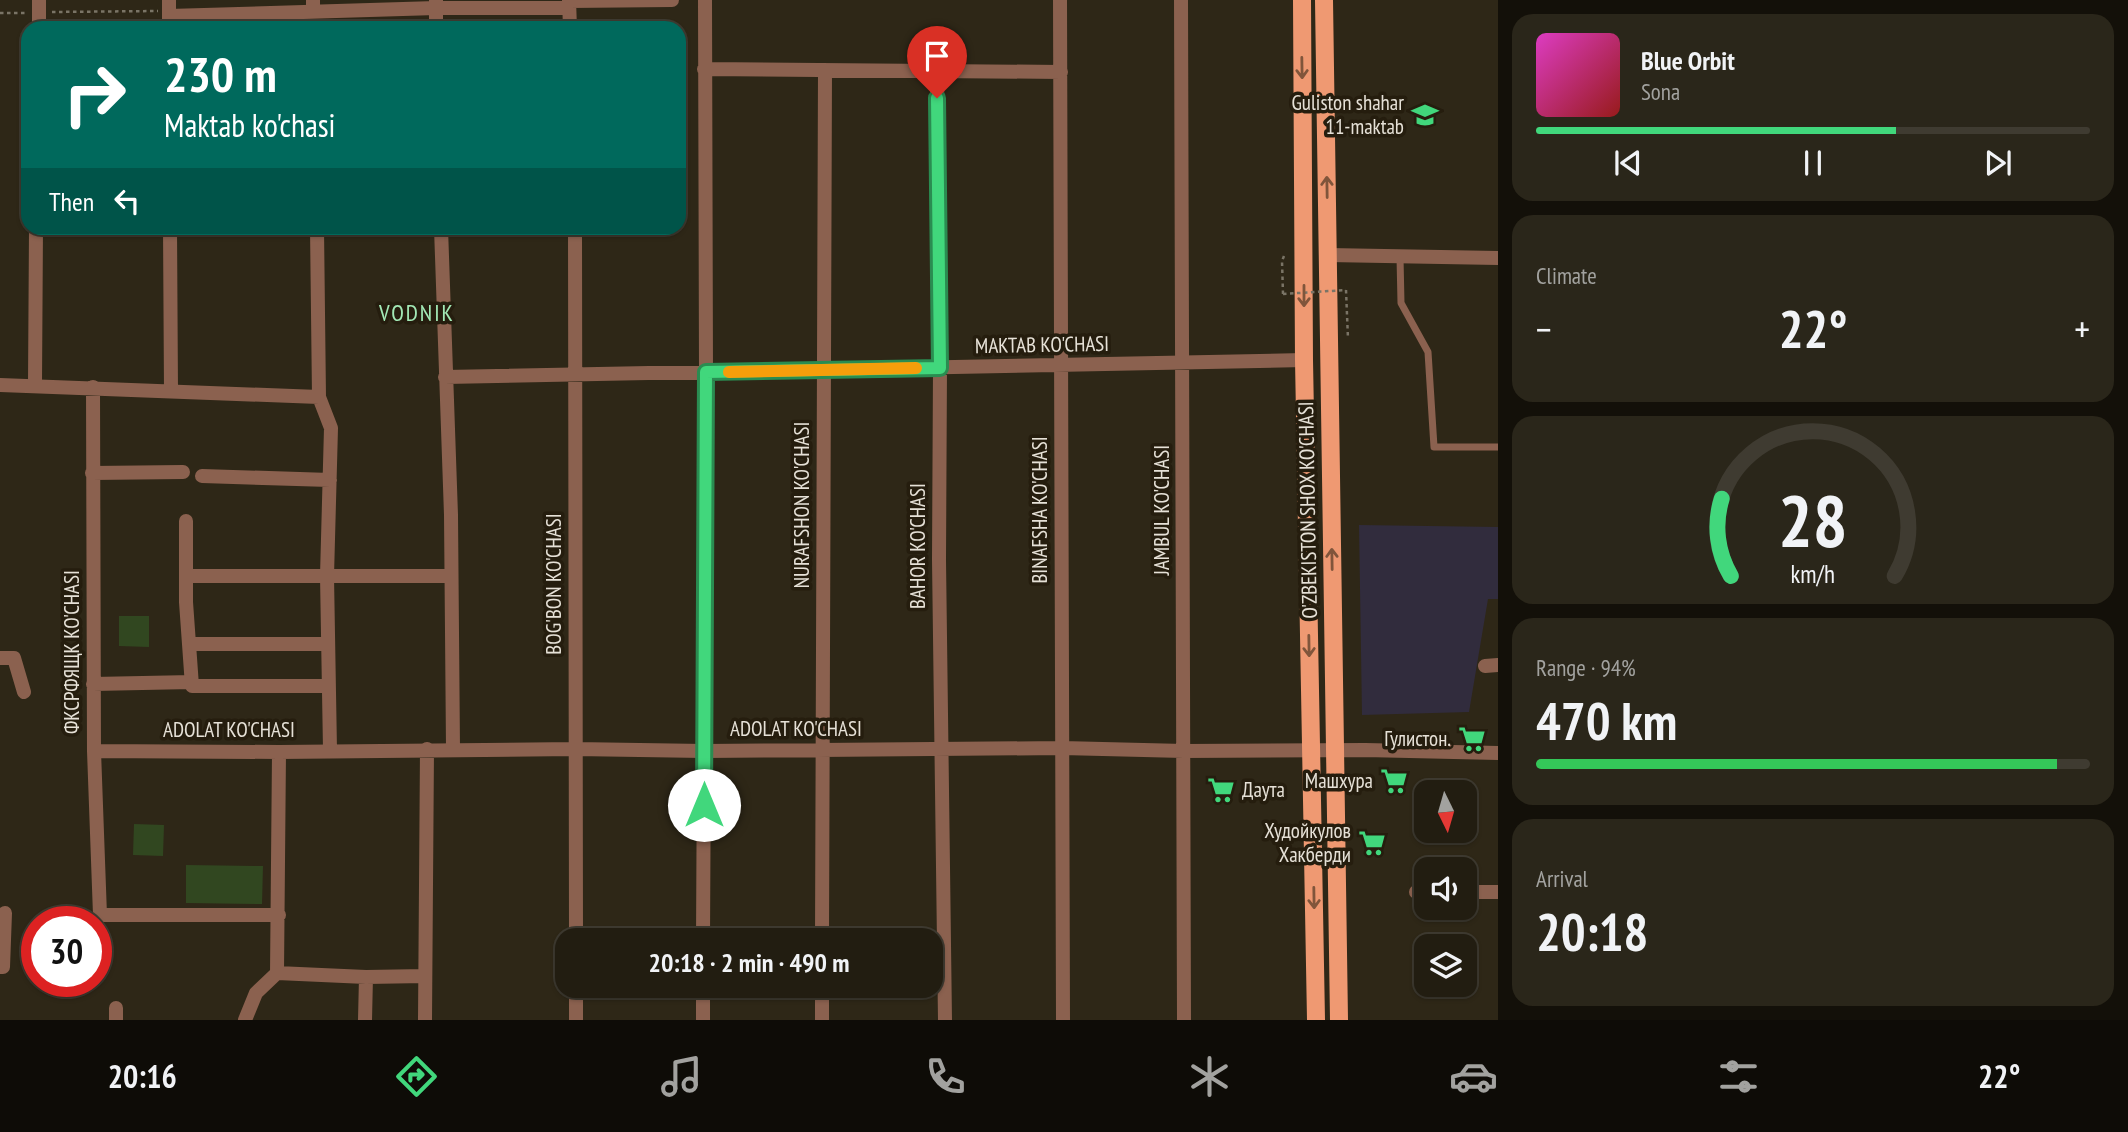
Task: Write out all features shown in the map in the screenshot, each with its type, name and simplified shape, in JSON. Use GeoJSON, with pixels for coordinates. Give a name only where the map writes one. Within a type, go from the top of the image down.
{"type":"FeatureCollection","features":[{"type":"Feature","properties":{"kind":"main road","name":"O'ZBEKISTON SHOX KO'CHASI"},"geometry":{"type":"LineString","coordinates":[[1302,0],[1304,360],[1316,1020]]}},
{"type":"Feature","properties":{"kind":"main road","name":"O'ZBEKISTON SHOX KO'CHASI"},"geometry":{"type":"LineString","coordinates":[[1324,0],[1339,1020]]}},
{"type":"Feature","properties":{"kind":"street"},"geometry":{"type":"LineString","coordinates":[[169,14],[313,6],[672,0]]}},
{"type":"Feature","properties":{"kind":"street"},"geometry":{"type":"LineString","coordinates":[[703,928],[705,0]]}},
{"type":"Feature","properties":{"kind":"street","name":"BINAFSHA KO'CHASI"},"geometry":{"type":"LineString","coordinates":[[1060,0],[1063,1020]]}},
{"type":"Feature","properties":{"kind":"street","name":"JAMBUL KO'CHASI"},"geometry":{"type":"LineString","coordinates":[[1181,0],[1184,1020]]}},
{"type":"Feature","properties":{"kind":"street"},"geometry":{"type":"LineString","coordinates":[[569,3],[570,21]]}},
{"type":"Feature","properties":{"kind":"street"},"geometry":{"type":"LineString","coordinates":[[704,69],[1061,72]]}},
{"type":"Feature","properties":{"kind":"street","name":"NURAFSHON KO'CHASI"},"geometry":{"type":"LineString","coordinates":[[822,928],[825,70]]}},
{"type":"Feature","properties":{"kind":"street","name":"BAHOR KO'CHASI"},"geometry":{"type":"LineString","coordinates":[[937,71],[939,560],[945,1020]]}},
{"type":"Feature","properties":{"kind":"street"},"geometry":{"type":"LineString","coordinates":[[34,384],[36,235]]}},
{"type":"Feature","properties":{"kind":"street"},"geometry":{"type":"LineString","coordinates":[[170,235],[171,390]]}},
{"type":"Feature","properties":{"kind":"street"},"geometry":{"type":"LineString","coordinates":[[317,235],[319,397],[331,428],[327,576],[330,750]]}},
{"type":"Feature","properties":{"kind":"street"},"geometry":{"type":"LineString","coordinates":[[441,235],[453,749]]}},
{"type":"Feature","properties":{"kind":"street","name":"BOG'BON KO'CHASI"},"geometry":{"type":"LineString","coordinates":[[575,235],[576,928]]}},
{"type":"Feature","properties":{"kind":"street"},"geometry":{"type":"LineString","coordinates":[[1328,255],[1498,258]]}},
{"type":"Feature","properties":{"kind":"street","name":"MAKTAB KO'CHASI"},"geometry":{"type":"LineString","coordinates":[[445,377],[1304,360]]}},
{"type":"Feature","properties":{"kind":"street"},"geometry":{"type":"LineString","coordinates":[[0,385],[34,384],[319,397]]}},
{"type":"Feature","properties":{"kind":"street","name":"ФКСРФЯЩК KO'CHASI"},"geometry":{"type":"LineString","coordinates":[[93,387],[93,684],[100,915],[279,915]]}},
{"type":"Feature","properties":{"kind":"street"},"geometry":{"type":"LineString","coordinates":[[92,473],[183,472]]}},
{"type":"Feature","properties":{"kind":"street"},"geometry":{"type":"LineString","coordinates":[[202,476],[330,480]]}},
{"type":"Feature","properties":{"kind":"street"},"geometry":{"type":"LineString","coordinates":[[186,521],[192,684]]}},
{"type":"Feature","properties":{"kind":"street"},"geometry":{"type":"LineString","coordinates":[[186,576],[451,576]]}},
{"type":"Feature","properties":{"kind":"street"},"geometry":{"type":"LineString","coordinates":[[189,644],[328,644]]}},
{"type":"Feature","properties":{"kind":"street"},"geometry":{"type":"LineString","coordinates":[[0,658],[14,658],[24,692]]}},
{"type":"Feature","properties":{"kind":"street"},"geometry":{"type":"LineString","coordinates":[[93,684],[329,686]]}},
{"type":"Feature","properties":{"kind":"street","name":"ADOLAT KO'CHASI"},"geometry":{"type":"LineString","coordinates":[[94,751],[1062,748],[1498,753]]}},
{"type":"Feature","properties":{"kind":"street"},"geometry":{"type":"LineString","coordinates":[[425,1020],[426,749]]}},
{"type":"Feature","properties":{"kind":"street"},"geometry":{"type":"LineString","coordinates":[[245,1020],[257,993],[276,973],[279,915],[279,752]]}},
{"type":"Feature","properties":{"kind":"street"},"geometry":{"type":"LineString","coordinates":[[1477,892],[1498,892]]}},
{"type":"Feature","properties":{"kind":"street"},"geometry":{"type":"LineString","coordinates":[[0,967],[3,967],[5,913]]}},
{"type":"Feature","properties":{"kind":"street"},"geometry":{"type":"LineString","coordinates":[[276,973],[366,978],[425,976]]}},
{"type":"Feature","properties":{"kind":"street"},"geometry":{"type":"LineString","coordinates":[[365,1020],[366,978]]}},
{"type":"Feature","properties":{"kind":"street"},"geometry":{"type":"LineString","coordinates":[[576,998],[576,1020]]}},
{"type":"Feature","properties":{"kind":"street"},"geometry":{"type":"LineString","coordinates":[[703,998],[703,1020]]}},
{"type":"Feature","properties":{"kind":"street"},"geometry":{"type":"LineString","coordinates":[[822,998],[822,1020]]}},
{"type":"Feature","properties":{"kind":"lane"},"geometry":{"type":"LineString","coordinates":[[1400,256],[1401,303],[1428,352],[1434,447],[1498,447]]}},
{"type":"Feature","properties":{"kind":"path"},"geometry":{"type":"LineString","coordinates":[[0,13],[39,6],[169,14]]}},
{"type":"Feature","properties":{"kind":"path"},"geometry":{"type":"LineString","coordinates":[[1284,256],[1283,294],[1346,290],[1348,339]]}},
{"type":"Feature","properties":{"kind":"shaded area"},"geometry":{"type":"Polygon","coordinates":[[[1359,525],[1498,527],[1498,599],[1488,599],[1469,712],[1362,715],[1359,525]]]}},
{"type":"Feature","properties":{"kind":"green space"},"geometry":{"type":"Polygon","coordinates":[[[119,616],[149,616],[149,647],[119,646],[119,616]]]}},
{"type":"Feature","properties":{"kind":"green space"},"geometry":{"type":"Polygon","coordinates":[[[134,824],[164,825],[163,856],[133,855],[134,824]]]}},
{"type":"Feature","properties":{"kind":"green space"},"geometry":{"type":"Polygon","coordinates":[[[186,865],[263,866],[262,904],[186,903],[186,865]]]}},
{"type":"Feature","properties":{"kind":"slow traffic"},"geometry":{"type":"LineString","coordinates":[[729,372],[916,368]]}},
{"type":"Feature","properties":{"kind":"place","name":"Guliston shahar 11-maktab"},"geometry":{"type":"Point","coordinates":[1425,115]}},
{"type":"Feature","properties":{"kind":"place","name":"Гулистон."},"geometry":{"type":"Point","coordinates":[1472,739]}},
{"type":"Feature","properties":{"kind":"place","name":"Машхура"},"geometry":{"type":"Point","coordinates":[1394,781]}},
{"type":"Feature","properties":{"kind":"place","name":"Даута"},"geometry":{"type":"Point","coordinates":[1221,790]}},
{"type":"Feature","properties":{"kind":"place","name":"Худойкулов Хакберди"},"geometry":{"type":"Point","coordinates":[1372,843]}},
{"type":"Feature","properties":{"kind":"district","name":"VODNIK"},"geometry":{"type":"Point","coordinates":[417,313]}},
{"type":"Feature","properties":{"kind":"route"},"geometry":{"type":"LineString","coordinates":[[704,805],[706,372],[940,368],[937,98]]}}]}
